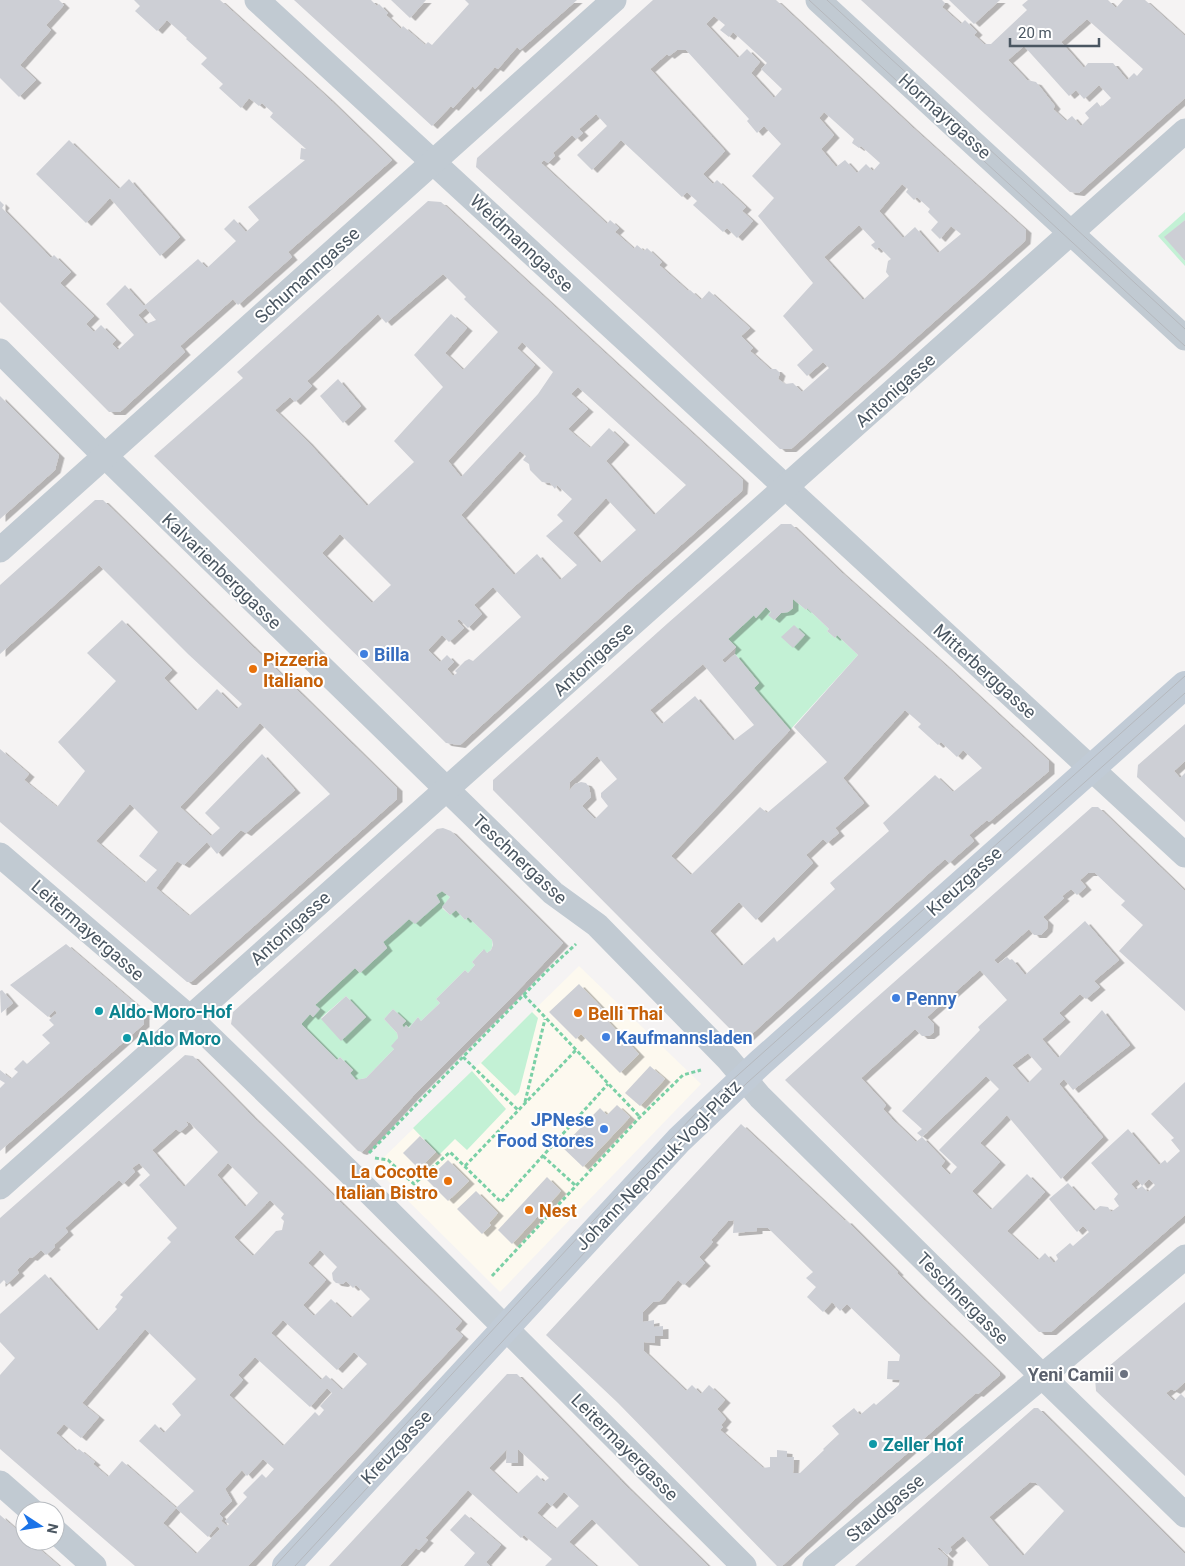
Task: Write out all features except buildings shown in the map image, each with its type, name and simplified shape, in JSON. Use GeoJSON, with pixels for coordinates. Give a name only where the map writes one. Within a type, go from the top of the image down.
{"type":"FeatureCollection","features":[{"type":"Feature","properties":{"kind":"street","name":"Weidmanngasse"},"geometry":{"type":"LineString","coordinates":[[257,0],[785,488]]}},
{"type":"Feature","properties":{"kind":"street","name":"Schumanngasse"},"geometry":{"type":"LineString","coordinates":[[0,550],[614,0]]}},
{"type":"Feature","properties":{"kind":"street","name":"Hormayrgasse"},"geometry":{"type":"LineString","coordinates":[[818,0],[1185,338]]}},
{"type":"Feature","properties":{"kind":"street","name":"Antonigasse"},"geometry":{"type":"LineString","coordinates":[[0,1186],[1185,131]]}},
{"type":"Feature","properties":{"kind":"street","name":"Kalvarienberggasse"},"geometry":{"type":"LineString","coordinates":[[0,351],[446,789]]}},
{"type":"Feature","properties":{"kind":"street","name":"Mitterberggasse"},"geometry":{"type":"LineString","coordinates":[[785,488],[1185,855]]}},
{"type":"Feature","properties":{"kind":"street","name":"Kreuzgasse"},"geometry":{"type":"LineString","coordinates":[[744,1077],[1185,685]]}},
{"type":"Feature","properties":{"kind":"street","name":"Teschnergasse"},"geometry":{"type":"LineString","coordinates":[[446,789],[553,893],[597,925]]}},
{"type":"Feature","properties":{"kind":"street","name":"Leitermayergasse"},"geometry":{"type":"LineString","coordinates":[[0,855],[189,1017],[350,1173]]}},
{"type":"Feature","properties":{"kind":"street","name":"Johann-Nepomuk-Vogl-Platz"},"geometry":{"type":"LineString","coordinates":[[506,1328],[679,1140],[744,1077],[597,925]]}},
{"type":"Feature","properties":{"kind":"street","name":"Teschnergasse"},"geometry":{"type":"LineString","coordinates":[[744,1077],[760,1097],[1185,1515]]}},
{"type":"Feature","properties":{"kind":"street"},"geometry":{"type":"LineString","coordinates":[[350,1173],[506,1328]]}},
{"type":"Feature","properties":{"kind":"street","name":"Staudgasse"},"geometry":{"type":"LineString","coordinates":[[815,1566],[1185,1257]]}},
{"type":"Feature","properties":{"kind":"street","name":"Kreuzgasse"},"geometry":{"type":"LineString","coordinates":[[286,1566],[506,1328]]}},
{"type":"Feature","properties":{"kind":"street","name":"Leitermayergasse"},"geometry":{"type":"LineString","coordinates":[[506,1328],[744,1566]]}},
{"type":"Feature","properties":{"kind":"street"},"geometry":{"type":"LineString","coordinates":[[0,1483],[21,1501]]}},
{"type":"Feature","properties":{"kind":"street"},"geometry":{"type":"LineString","coordinates":[[65,1541],[94,1566]]}},
{"type":"Feature","properties":{"kind":"path"},"geometry":{"type":"LineString","coordinates":[[350,1173],[547,971],[597,925]]}},
{"type":"Feature","properties":{"kind":"path"},"geometry":{"type":"LineString","coordinates":[[524,995],[640,1117]]}},
{"type":"Feature","properties":{"kind":"path"},"geometry":{"type":"LineString","coordinates":[[525,1103],[545,1018]]}},
{"type":"Feature","properties":{"kind":"path"},"geometry":{"type":"LineString","coordinates":[[465,1166],[576,1050]]}},
{"type":"Feature","properties":{"kind":"path"},"geometry":{"type":"LineString","coordinates":[[463,1057],[518,1110]]}},
{"type":"Feature","properties":{"kind":"path"},"geometry":{"type":"LineString","coordinates":[[488,1280],[640,1117],[683,1076],[708,1069]]}},
{"type":"Feature","properties":{"kind":"path"},"geometry":{"type":"LineString","coordinates":[[388,1160],[414,1184],[450,1152],[501,1202],[608,1084]]}},
{"type":"Feature","properties":{"kind":"path"},"geometry":{"type":"LineString","coordinates":[[543,1156],[576,1186]]}},
{"type":"Feature","properties":{"kind":"shaded area"},"geometry":{"type":"Polygon","coordinates":[[[579,966],[701,1084],[500,1292],[374,1167],[579,966]]]}},
{"type":"Feature","properties":{"kind":"green space"},"geometry":{"type":"Polygon","coordinates":[[[1185,212],[1185,220],[1165,237],[1185,261],[1185,266],[1158,236],[1185,212]]]}},
{"type":"Feature","properties":{"kind":"green space"},"geometry":{"type":"Polygon","coordinates":[[[793,599],[806,610],[807,608],[829,629],[827,631],[835,638],[837,635],[858,655],[790,730],[754,688],[759,683],[735,654],[736,647],[728,639],[754,615],[756,618],[766,607],[771,612],[769,615],[775,620],[781,613],[788,612],[793,608],[793,599]]]}},
{"type":"Feature","properties":{"kind":"green space"},"geometry":{"type":"Polygon","coordinates":[[[442,891],[450,897],[442,908],[450,915],[456,910],[465,920],[468,917],[492,940],[492,947],[487,953],[483,950],[472,962],[475,965],[468,973],[465,970],[436,999],[440,1003],[421,1021],[418,1017],[409,1028],[406,1025],[404,1028],[402,1025],[406,1021],[393,1009],[384,1019],[397,1033],[398,1038],[394,1049],[366,1078],[356,1080],[350,1073],[353,1070],[340,1057],[337,1060],[302,1023],[310,1014],[313,1017],[319,1009],[315,1005],[355,968],[360,973],[387,948],[383,942],[409,919],[415,923],[440,902],[436,895],[442,891]],[[346,996],[321,1018],[341,1040],[366,1017],[346,996]]]}},
{"type":"Feature","properties":{"kind":"green space"},"geometry":{"type":"Polygon","coordinates":[[[532,1012],[538,1018],[519,1092],[515,1096],[481,1063],[532,1012]]]}},
{"type":"Feature","properties":{"kind":"green space"},"geometry":{"type":"Polygon","coordinates":[[[472,1071],[506,1109],[467,1150],[455,1139],[439,1155],[413,1128],[472,1071]]]}},
{"type":"Feature","properties":{"kind":"tram line"},"geometry":{"type":"LineString","coordinates":[[809,0],[1185,346]]}},
{"type":"Feature","properties":{"kind":"tram line"},"geometry":{"type":"LineString","coordinates":[[827,0],[1185,329]]}},
{"type":"Feature","properties":{"kind":"tram line"},"geometry":{"type":"LineString","coordinates":[[275,1566],[617,1195],[701,1108],[1185,676]]}},
{"type":"Feature","properties":{"kind":"tram line"},"geometry":{"type":"LineString","coordinates":[[295,1566],[695,1133],[748,1082],[1185,693]]}},
{"type":"Feature","properties":{"kind":"place","name":"Billa"},"geometry":{"type":"Point","coordinates":[364,654]}},
{"type":"Feature","properties":{"kind":"place","name":"Pizzeria Italiano"},"geometry":{"type":"Point","coordinates":[253,669]}},
{"type":"Feature","properties":{"kind":"place","name":"Penny"},"geometry":{"type":"Point","coordinates":[896,998]}},
{"type":"Feature","properties":{"kind":"place","name":"Aldo-Moro-Hof"},"geometry":{"type":"Point","coordinates":[99,1011]}},
{"type":"Feature","properties":{"kind":"place","name":"Belli Thai"},"geometry":{"type":"Point","coordinates":[578,1013]}},
{"type":"Feature","properties":{"kind":"place","name":"Kaufmannsladen"},"geometry":{"type":"Point","coordinates":[606,1037]}},
{"type":"Feature","properties":{"kind":"place","name":"Aldo Moro"},"geometry":{"type":"Point","coordinates":[127,1038]}},
{"type":"Feature","properties":{"kind":"place","name":"JPNese Food Stores"},"geometry":{"type":"Point","coordinates":[604,1129]}},
{"type":"Feature","properties":{"kind":"place","name":"La Cocotte Italian Bistro"},"geometry":{"type":"Point","coordinates":[448,1181]}},
{"type":"Feature","properties":{"kind":"place","name":"Nest"},"geometry":{"type":"Point","coordinates":[529,1210]}},
{"type":"Feature","properties":{"kind":"place","name":"Yeni Camii"},"geometry":{"type":"Point","coordinates":[1124,1374]}},
{"type":"Feature","properties":{"kind":"place","name":"Zeller Hof"},"geometry":{"type":"Point","coordinates":[873,1444]}}]}
